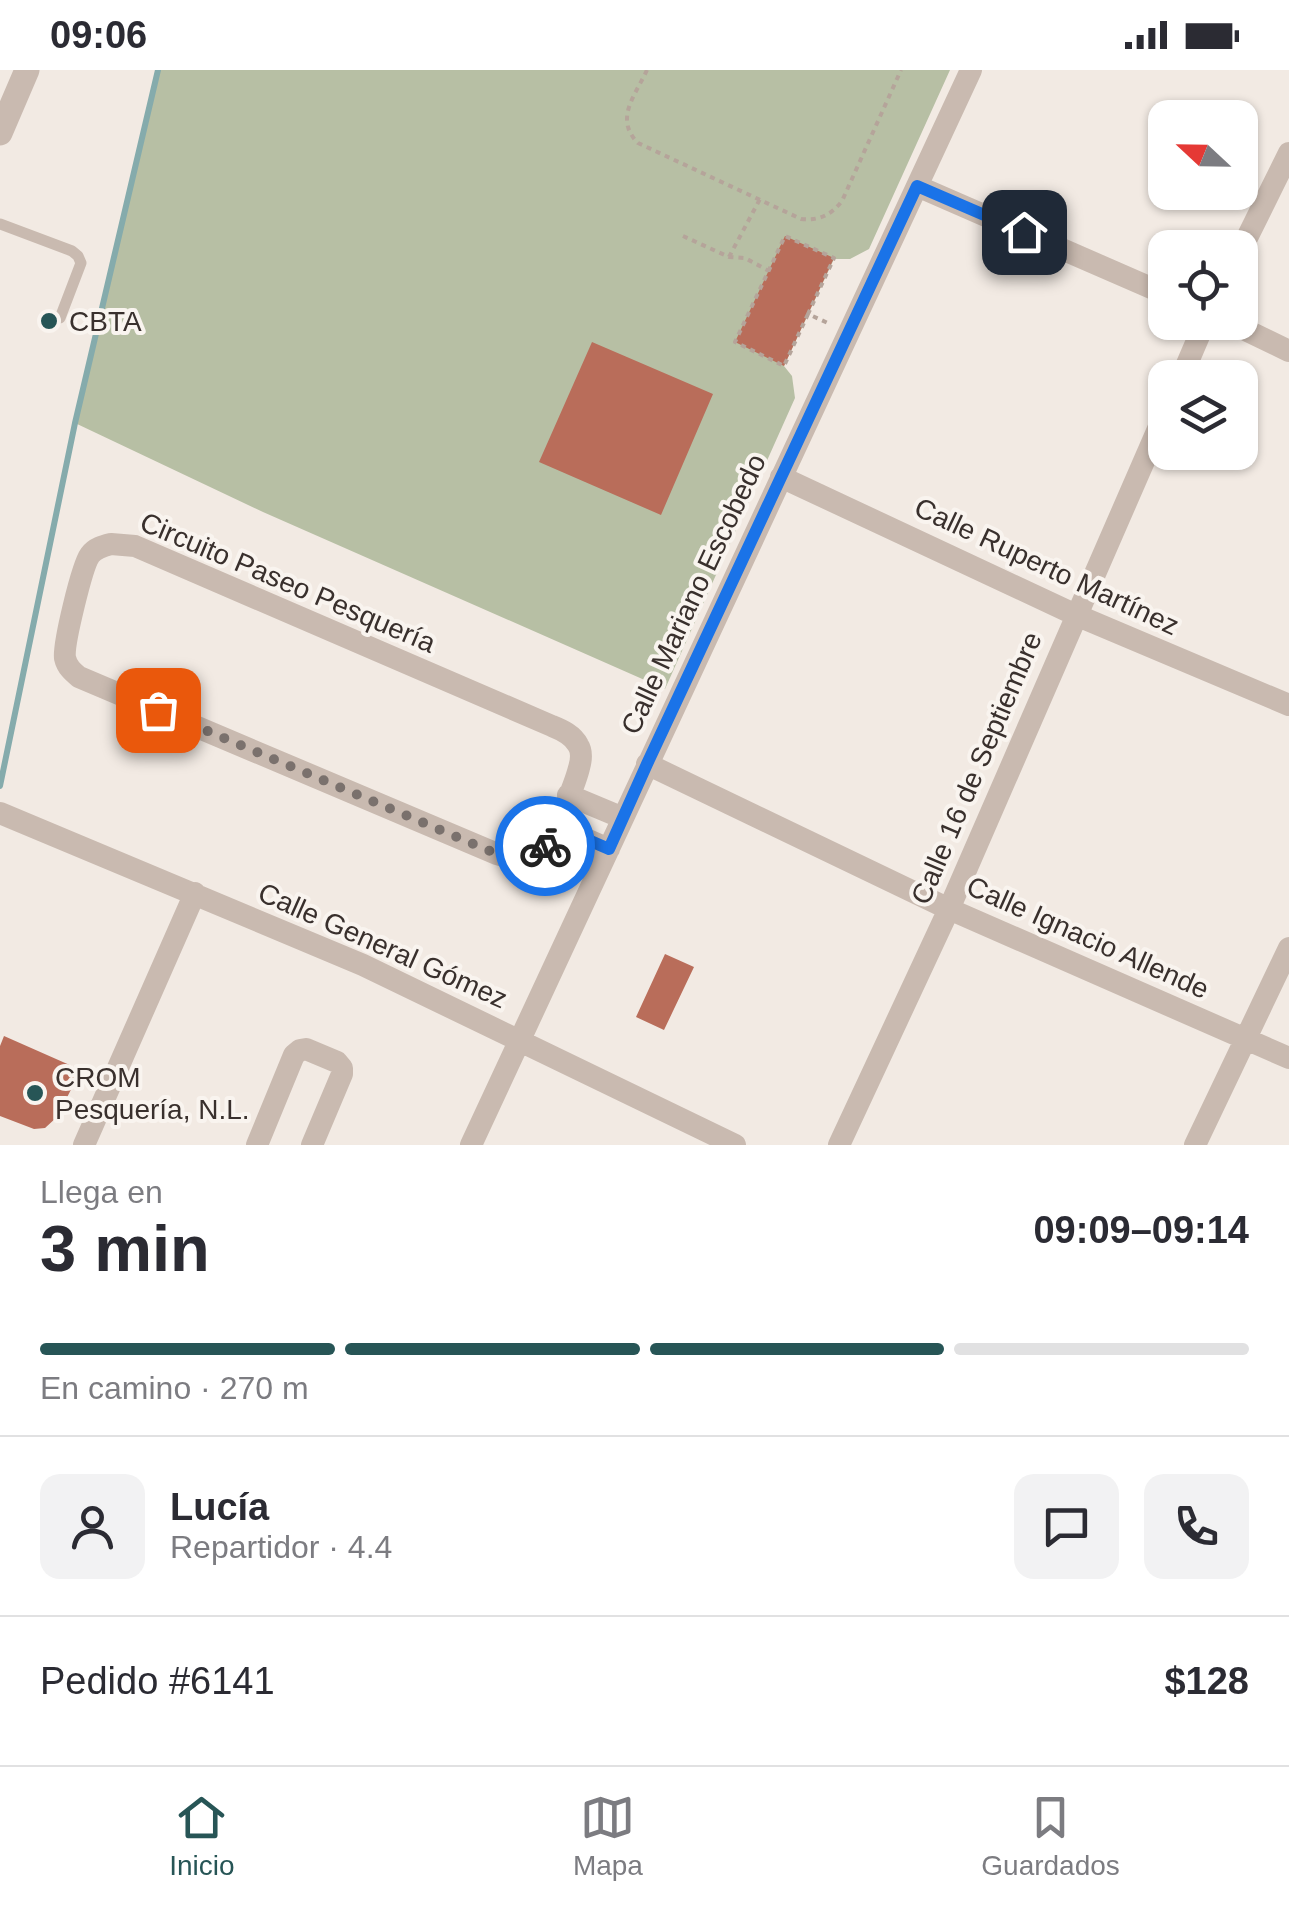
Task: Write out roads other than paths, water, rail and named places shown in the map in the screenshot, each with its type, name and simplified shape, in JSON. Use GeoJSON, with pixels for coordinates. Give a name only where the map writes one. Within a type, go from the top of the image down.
{"type":"FeatureCollection","features":[{"type":"Feature","properties":{"kind":"street"},"geometry":{"type":"LineString","coordinates":[[0,132],[27,70]]}},
{"type":"Feature","properties":{"kind":"street","name":"Calle Mariano Escobedo"},"geometry":{"type":"LineString","coordinates":[[472,1145],[970,70]]}},
{"type":"Feature","properties":{"kind":"street"},"geometry":{"type":"LineString","coordinates":[[1251,230],[1289,152]]}},
{"type":"Feature","properties":{"kind":"street"},"geometry":{"type":"LineString","coordinates":[[917,186],[1148,287]]}},
{"type":"Feature","properties":{"kind":"street"},"geometry":{"type":"LineString","coordinates":[[1258,336],[1289,351]]}},
{"type":"Feature","properties":{"kind":"street","name":"Calle 16 de Septiembre"},"geometry":{"type":"LineString","coordinates":[[840,1145],[1148,451]]}},
{"type":"Feature","properties":{"kind":"street","name":"Calle Ruperto Martínez"},"geometry":{"type":"LineString","coordinates":[[781,477],[1076,614],[1289,705]]}},
{"type":"Feature","properties":{"kind":"street","name":"Circuito Paseo Pesquería"},"geometry":{"type":"LineString","coordinates":[[135,546],[563,731],[578,745],[581,754],[568,795],[543,849],[524,859],[510,858],[80,677],[71,670],[64,654],[83,570],[99,547],[135,546]]}},
{"type":"Feature","properties":{"kind":"street","name":"Calle Ignacio Allende"},"geometry":{"type":"LineString","coordinates":[[647,764],[948,908],[1289,1058]]}},
{"type":"Feature","properties":{"kind":"street"},"geometry":{"type":"LineString","coordinates":[[568,795],[623,818]]}},
{"type":"Feature","properties":{"kind":"street","name":"Calle General Gómez"},"geometry":{"type":"LineString","coordinates":[[0,813],[363,965],[735,1145]]}},
{"type":"Feature","properties":{"kind":"street"},"geometry":{"type":"LineString","coordinates":[[556,826],[609,849]]}},
{"type":"Feature","properties":{"kind":"street"},"geometry":{"type":"LineString","coordinates":[[84,1145],[195,893]]}},
{"type":"Feature","properties":{"kind":"street"},"geometry":{"type":"LineString","coordinates":[[1194,1145],[1289,948]]}},
{"type":"Feature","properties":{"kind":"street"},"geometry":{"type":"LineString","coordinates":[[257,1145],[294,1055],[306,1049],[342,1068],[312,1145]]}},
{"type":"Feature","properties":{"kind":"lane"},"geometry":{"type":"LineString","coordinates":[[0,224],[78,256],[79,271],[60,318]]}},
{"type":"Feature","properties":{"kind":"waterway"},"geometry":{"type":"LineString","coordinates":[[0,786],[75,423],[158,70]]}},
{"type":"Feature","properties":{"kind":"place","name":"CBTA"},"geometry":{"type":"Point","coordinates":[49,321]}},
{"type":"Feature","properties":{"kind":"place","name":"CROM Pesquería, N.L."},"geometry":{"type":"Point","coordinates":[35,1093]}}]}
